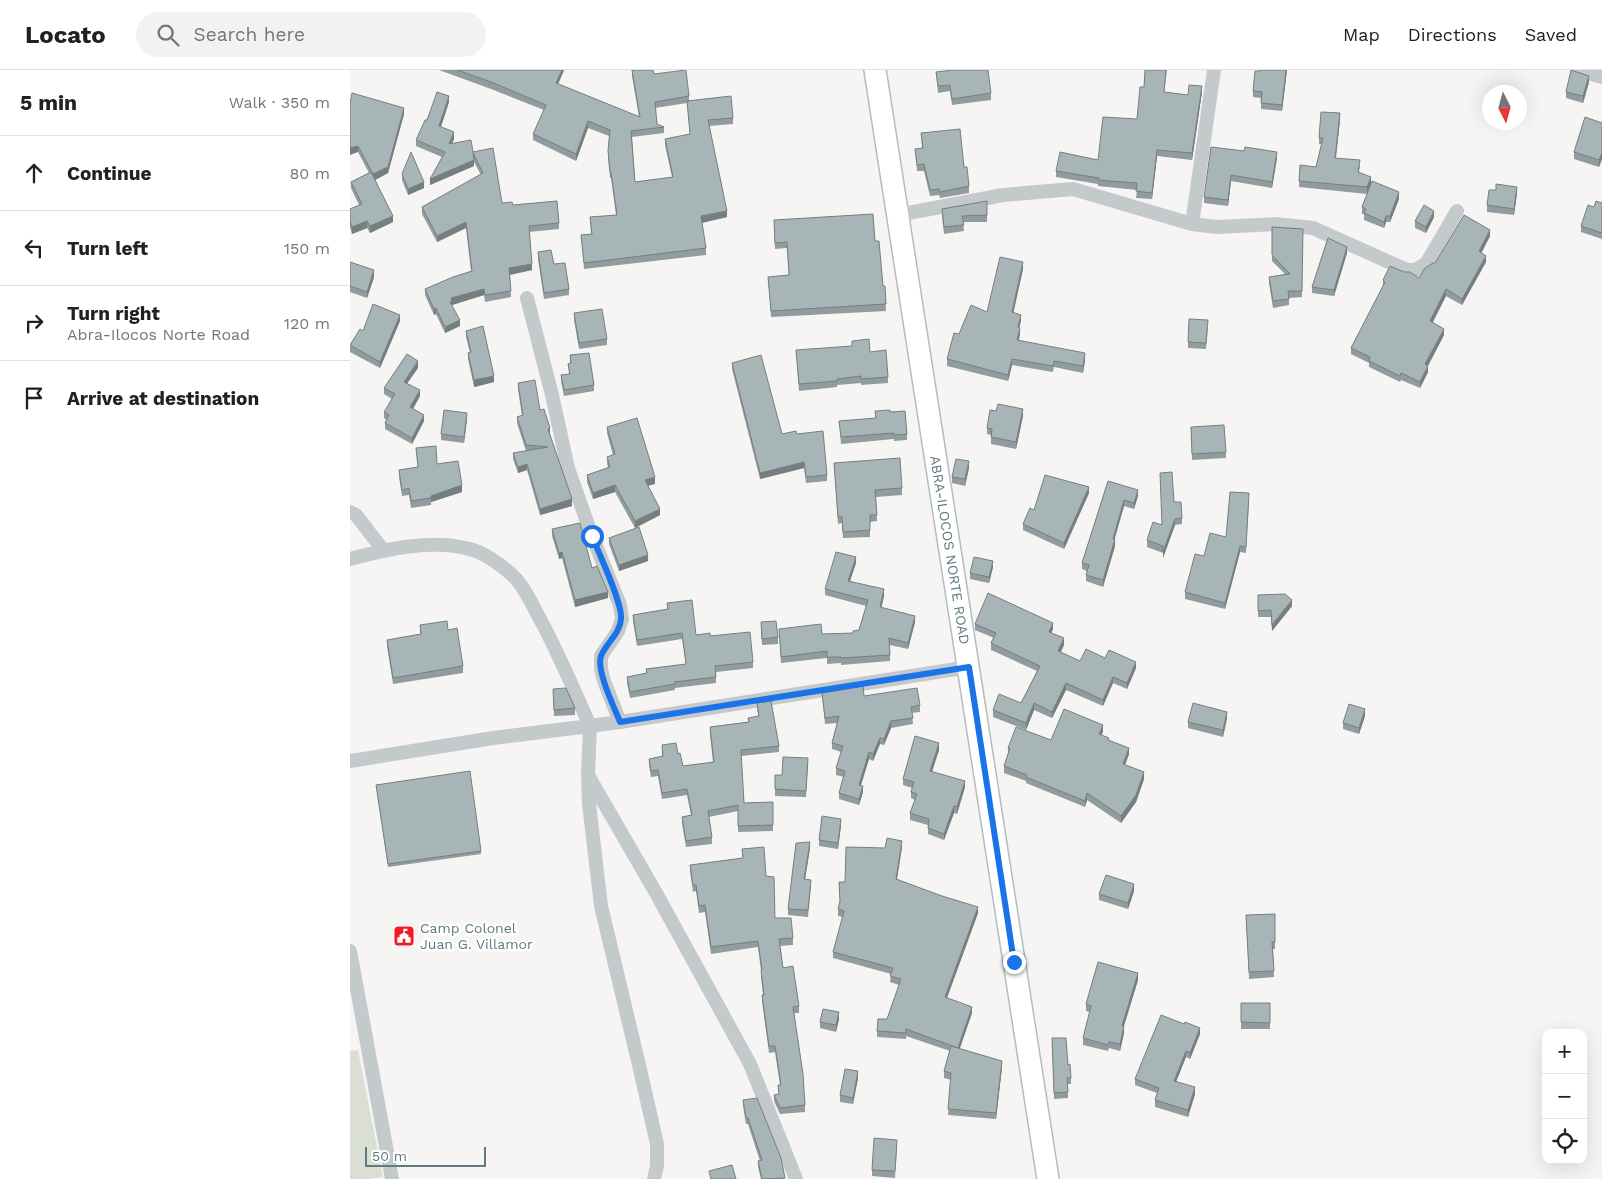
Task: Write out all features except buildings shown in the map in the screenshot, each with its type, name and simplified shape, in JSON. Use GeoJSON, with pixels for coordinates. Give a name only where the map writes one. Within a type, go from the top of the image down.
{"type":"FeatureCollection","features":[{"type":"Feature","properties":{"kind":"main road","name":"ABRA-ILOCOS NORTE ROAD"},"geometry":{"type":"LineString","coordinates":[[875,70],[1048,1179]]}},
{"type":"Feature","properties":{"kind":"street"},"geometry":{"type":"LineString","coordinates":[[1192,224],[1214,70]]}},
{"type":"Feature","properties":{"kind":"street"},"geometry":{"type":"LineString","coordinates":[[1578,70],[1602,77]]}},
{"type":"Feature","properties":{"kind":"street"},"geometry":{"type":"LineString","coordinates":[[898,215],[1003,195],[1073,188],[1192,224],[1217,228],[1275,224],[1313,228],[1407,270],[1414,270],[1426,264],[1457,211]]}},
{"type":"Feature","properties":{"kind":"street"},"geometry":{"type":"LineString","coordinates":[[527,298],[552,395],[568,468],[592,536],[620,605],[622,619],[618,630],[601,656],[601,668],[620,722]]}},
{"type":"Feature","properties":{"kind":"street"},"geometry":{"type":"LineString","coordinates":[[350,512],[356,515],[383,550]]}},
{"type":"Feature","properties":{"kind":"street"},"geometry":{"type":"LineString","coordinates":[[350,559],[383,550],[438,544],[474,550],[500,566],[517,580],[550,637],[590,726],[589,804],[601,906],[640,1065],[657,1144],[657,1166],[654,1179]]}},
{"type":"Feature","properties":{"kind":"street"},"geometry":{"type":"LineString","coordinates":[[350,761],[493,738],[620,722],[969,667]]}},
{"type":"Feature","properties":{"kind":"street"},"geometry":{"type":"LineString","coordinates":[[588,774],[750,1064],[796,1179]]}},
{"type":"Feature","properties":{"kind":"street"},"geometry":{"type":"LineString","coordinates":[[350,951],[392,1179]]}},
{"type":"Feature","properties":{"kind":"shaded area"},"geometry":{"type":"Polygon","coordinates":[[[358,1050],[383,1177],[369,1179],[350,1179],[350,1051],[358,1050]]]}},
{"type":"Feature","properties":{"kind":"place","name":"Camp Colonel Juan G. Villamor"},"geometry":{"type":"Point","coordinates":[404,936]}},
{"type":"Feature","properties":{"kind":"route"},"geometry":{"type":"LineString","coordinates":[[592,536],[620,605],[622,619],[618,630],[601,656],[604,681],[620,722],[969,667],[1014,962]]}}]}
